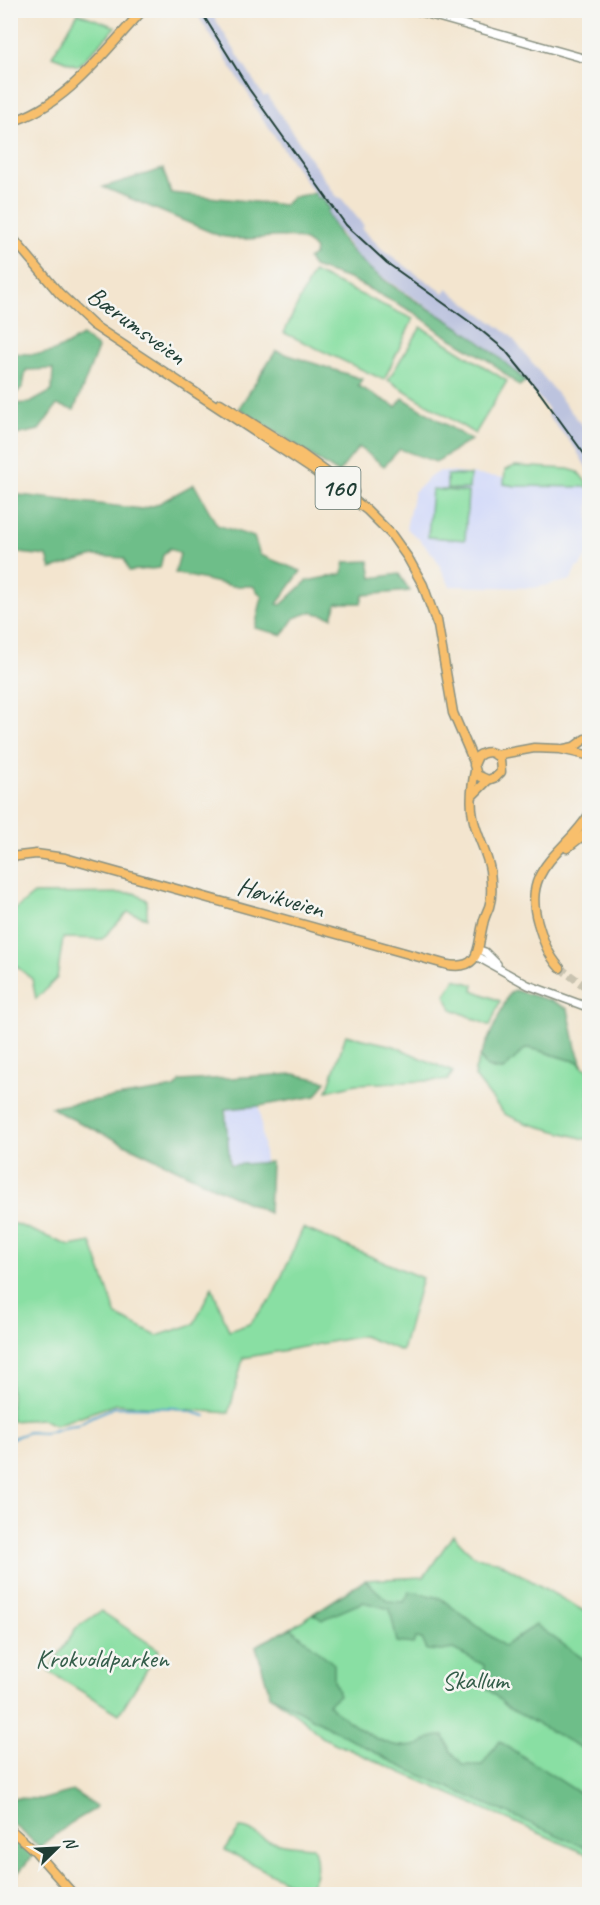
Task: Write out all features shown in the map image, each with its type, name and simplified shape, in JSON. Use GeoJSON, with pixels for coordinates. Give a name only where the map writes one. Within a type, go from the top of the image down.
{"type":"FeatureCollection","features":[{"type":"Feature","properties":{"kind":"main road"},"geometry":{"type":"LineString","coordinates":[[10,122],[38,112],[58,99],[143,10]]}},
{"type":"Feature","properties":{"kind":"main road","name":"Bærumsveien"},"geometry":{"type":"LineString","coordinates":[[10,235],[59,293],[106,335],[195,392],[220,403],[303,454],[380,514],[405,544],[424,575],[437,611],[437,624],[453,713],[475,766]]}},
{"type":"Feature","properties":{"kind":"main road"},"geometry":{"type":"LineString","coordinates":[[465,739],[486,752],[496,754],[534,748],[574,747],[588,734]]}},
{"type":"Feature","properties":{"kind":"main road"},"geometry":{"type":"LineString","coordinates":[[588,734],[584,746],[588,756]]}},
{"type":"Feature","properties":{"kind":"main road"},"geometry":{"type":"LineString","coordinates":[[560,749],[588,756]]}},
{"type":"Feature","properties":{"kind":"main road"},"geometry":{"type":"LineString","coordinates":[[478,953],[491,895],[489,866],[473,817],[472,795],[478,756],[486,752]]}},
{"type":"Feature","properties":{"kind":"main road"},"geometry":{"type":"LineString","coordinates":[[472,795],[488,780],[498,776],[502,765],[515,752]]}},
{"type":"Feature","properties":{"kind":"main road"},"geometry":{"type":"LineString","coordinates":[[496,754],[502,765]]}},
{"type":"Feature","properties":{"kind":"main road"},"geometry":{"type":"LineString","coordinates":[[475,766],[480,777],[488,780]]}},
{"type":"Feature","properties":{"kind":"main road"},"geometry":{"type":"LineString","coordinates":[[560,968],[546,948],[533,902],[535,887],[540,871],[590,813]]}},
{"type":"Feature","properties":{"kind":"main road"},"geometry":{"type":"LineString","coordinates":[[554,856],[590,830]]}},
{"type":"Feature","properties":{"kind":"main road","name":"Høvikveien"},"geometry":{"type":"LineString","coordinates":[[10,857],[36,854],[65,858],[448,965],[464,965],[478,953]]}},
{"type":"Feature","properties":{"kind":"main road"},"geometry":{"type":"LineString","coordinates":[[10,1829],[36,1852],[73,1894]]}},
{"type":"Feature","properties":{"kind":"street"},"geometry":{"type":"LineString","coordinates":[[413,10],[590,60]]}},
{"type":"Feature","properties":{"kind":"street"},"geometry":{"type":"LineString","coordinates":[[478,953],[485,952],[503,970],[528,985],[590,1008]]}},
{"type":"Feature","properties":{"kind":"shaded area"},"geometry":{"type":"Polygon","coordinates":[[[195,11],[210,11],[264,97],[267,95],[336,196],[342,199],[364,226],[362,229],[382,249],[412,271],[444,293],[447,289],[510,335],[589,434],[589,472],[575,448],[548,416],[548,409],[527,384],[487,347],[362,264],[253,105],[254,103],[195,11]]]}},
{"type":"Feature","properties":{"kind":"shaded area"},"geometry":{"type":"Polygon","coordinates":[[[440,471],[584,486],[589,490],[589,553],[576,568],[571,580],[534,588],[450,586],[435,557],[406,528],[414,492],[440,471]]]}},
{"type":"Feature","properties":{"kind":"shaded area"},"geometry":{"type":"Polygon","coordinates":[[[259,1106],[265,1162],[230,1165],[226,1109],[259,1106]]]}},
{"type":"Feature","properties":{"kind":"green space"},"geometry":{"type":"Polygon","coordinates":[[[78,13],[116,27],[78,66],[52,56],[78,13]]]}},
{"type":"Feature","properties":{"kind":"green space"},"geometry":{"type":"Polygon","coordinates":[[[163,169],[171,193],[284,205],[293,197],[315,193],[318,199],[321,197],[330,209],[327,211],[338,233],[368,267],[386,282],[474,337],[526,381],[519,386],[491,362],[442,333],[415,313],[352,280],[313,267],[308,259],[314,255],[315,250],[301,239],[282,237],[240,239],[220,236],[103,187],[163,169]]]}},
{"type":"Feature","properties":{"kind":"green space"},"geometry":{"type":"Polygon","coordinates":[[[313,272],[413,319],[384,380],[284,333],[313,272]]]}},
{"type":"Feature","properties":{"kind":"green space"},"geometry":{"type":"Polygon","coordinates":[[[421,327],[507,381],[475,434],[388,380],[421,327]]]}},
{"type":"Feature","properties":{"kind":"green space"},"geometry":{"type":"Polygon","coordinates":[[[82,336],[98,348],[74,410],[57,405],[39,430],[11,436],[11,404],[30,403],[52,391],[53,369],[26,370],[23,386],[11,400],[11,353],[48,353],[82,336]]]}},
{"type":"Feature","properties":{"kind":"green space"},"geometry":{"type":"Polygon","coordinates":[[[276,351],[362,379],[358,386],[396,407],[403,398],[471,440],[436,462],[400,449],[384,466],[359,447],[338,473],[239,408],[276,351]]]}},
{"type":"Feature","properties":{"kind":"green space"},"geometry":{"type":"Polygon","coordinates":[[[515,466],[568,469],[578,472],[587,483],[587,487],[504,484],[505,470],[515,466]]]}},
{"type":"Feature","properties":{"kind":"green space"},"geometry":{"type":"Polygon","coordinates":[[[447,475],[470,475],[469,489],[447,489],[447,475]]]}},
{"type":"Feature","properties":{"kind":"green space"},"geometry":{"type":"Polygon","coordinates":[[[194,484],[217,525],[254,537],[260,555],[301,571],[277,604],[281,605],[307,581],[342,574],[345,562],[369,561],[372,578],[399,574],[410,591],[363,595],[361,603],[337,603],[332,617],[311,612],[294,618],[283,635],[255,628],[262,597],[253,586],[232,586],[175,573],[180,554],[170,548],[163,555],[160,568],[129,571],[124,558],[94,556],[51,569],[47,556],[11,552],[11,494],[142,509],[156,505],[194,484]]]}},
{"type":"Feature","properties":{"kind":"green space"},"geometry":{"type":"Polygon","coordinates":[[[432,489],[468,492],[465,540],[428,537],[432,489]]]}},
{"type":"Feature","properties":{"kind":"green space"},"geometry":{"type":"Polygon","coordinates":[[[134,893],[147,900],[147,918],[128,912],[102,939],[63,938],[57,978],[36,999],[32,979],[11,962],[11,913],[34,894],[134,893]]]}},
{"type":"Feature","properties":{"kind":"green space"},"geometry":{"type":"Polygon","coordinates":[[[455,979],[474,985],[473,990],[500,1001],[490,1026],[452,1009],[445,995],[455,979]]]}},
{"type":"Feature","properties":{"kind":"green space"},"geometry":{"type":"Polygon","coordinates":[[[514,990],[552,1001],[568,1009],[576,1048],[583,1067],[577,1061],[526,1048],[503,1070],[487,1067],[480,1057],[509,994],[514,990]]]}},
{"type":"Feature","properties":{"kind":"green space"},"geometry":{"type":"Polygon","coordinates":[[[346,1035],[394,1046],[453,1072],[448,1080],[356,1084],[327,1091],[346,1035]]]}},
{"type":"Feature","properties":{"kind":"green space"},"geometry":{"type":"Polygon","coordinates":[[[525,1048],[577,1061],[589,1070],[589,1140],[526,1123],[504,1114],[475,1077],[480,1057],[489,1068],[503,1070],[525,1048]]]}},
{"type":"Feature","properties":{"kind":"green space"},"geometry":{"type":"Polygon","coordinates":[[[294,1074],[326,1081],[316,1096],[259,1106],[225,1109],[230,1165],[271,1162],[269,1213],[51,1107],[175,1088],[181,1081],[294,1074]]]}},
{"type":"Feature","properties":{"kind":"green space"},"geometry":{"type":"Polygon","coordinates":[[[11,1224],[70,1246],[91,1242],[117,1316],[157,1336],[194,1324],[212,1287],[229,1331],[249,1324],[272,1298],[303,1228],[422,1278],[402,1351],[363,1336],[243,1358],[229,1413],[116,1404],[55,1425],[42,1419],[11,1421],[11,1224]]]}},
{"type":"Feature","properties":{"kind":"green space","name":"Skallum"},"geometry":{"type":"Polygon","coordinates":[[[453,1535],[477,1557],[497,1561],[589,1614],[589,1855],[321,1737],[304,1720],[270,1695],[256,1646],[291,1628],[365,1580],[424,1577],[453,1535]]]}},
{"type":"Feature","properties":{"kind":"green space"},"geometry":{"type":"Polygon","coordinates":[[[365,1580],[388,1601],[404,1602],[410,1591],[440,1598],[504,1646],[536,1625],[589,1663],[589,1730],[583,1749],[508,1708],[486,1687],[484,1665],[453,1649],[427,1650],[422,1639],[416,1638],[413,1644],[397,1642],[390,1609],[363,1602],[322,1620],[314,1614],[365,1580]]]}},
{"type":"Feature","properties":{"kind":"green space","name":"Krokvoldparken"},"geometry":{"type":"Polygon","coordinates":[[[101,1611],[159,1650],[119,1714],[48,1671],[76,1628],[101,1611]]]}},
{"type":"Feature","properties":{"kind":"green space"},"geometry":{"type":"Polygon","coordinates":[[[291,1628],[334,1664],[334,1680],[339,1695],[328,1704],[346,1719],[368,1734],[391,1744],[414,1746],[430,1738],[444,1736],[451,1751],[463,1765],[482,1765],[499,1741],[589,1799],[589,1849],[400,1766],[270,1695],[256,1646],[291,1628]]]}},
{"type":"Feature","properties":{"kind":"green space"},"geometry":{"type":"Polygon","coordinates":[[[73,1791],[96,1806],[95,1809],[71,1823],[40,1847],[11,1822],[11,1798],[44,1799],[73,1791]]]}},
{"type":"Feature","properties":{"kind":"green space"},"geometry":{"type":"Polygon","coordinates":[[[240,1828],[248,1829],[272,1842],[313,1847],[316,1857],[316,1874],[312,1884],[308,1888],[299,1884],[297,1887],[225,1850],[240,1828]]]}},
{"type":"Feature","properties":{"kind":"green space"},"geometry":{"type":"Polygon","coordinates":[[[11,1835],[36,1852],[11,1881],[11,1835]]]}},
{"type":"Feature","properties":{"kind":"waterway"},"geometry":{"type":"LineString","coordinates":[[10,1439],[29,1432],[46,1433],[77,1425],[115,1407],[176,1408],[206,1416]]}},
{"type":"Feature","properties":{"kind":"tunnel"},"geometry":{"type":"LineString","coordinates":[[560,968],[590,990]]}},
{"type":"Feature","properties":{"kind":"railway"},"geometry":{"type":"LineString","coordinates":[[200,10],[249,89],[346,225],[387,263],[477,327],[505,350],[540,393],[590,462]]}}]}
